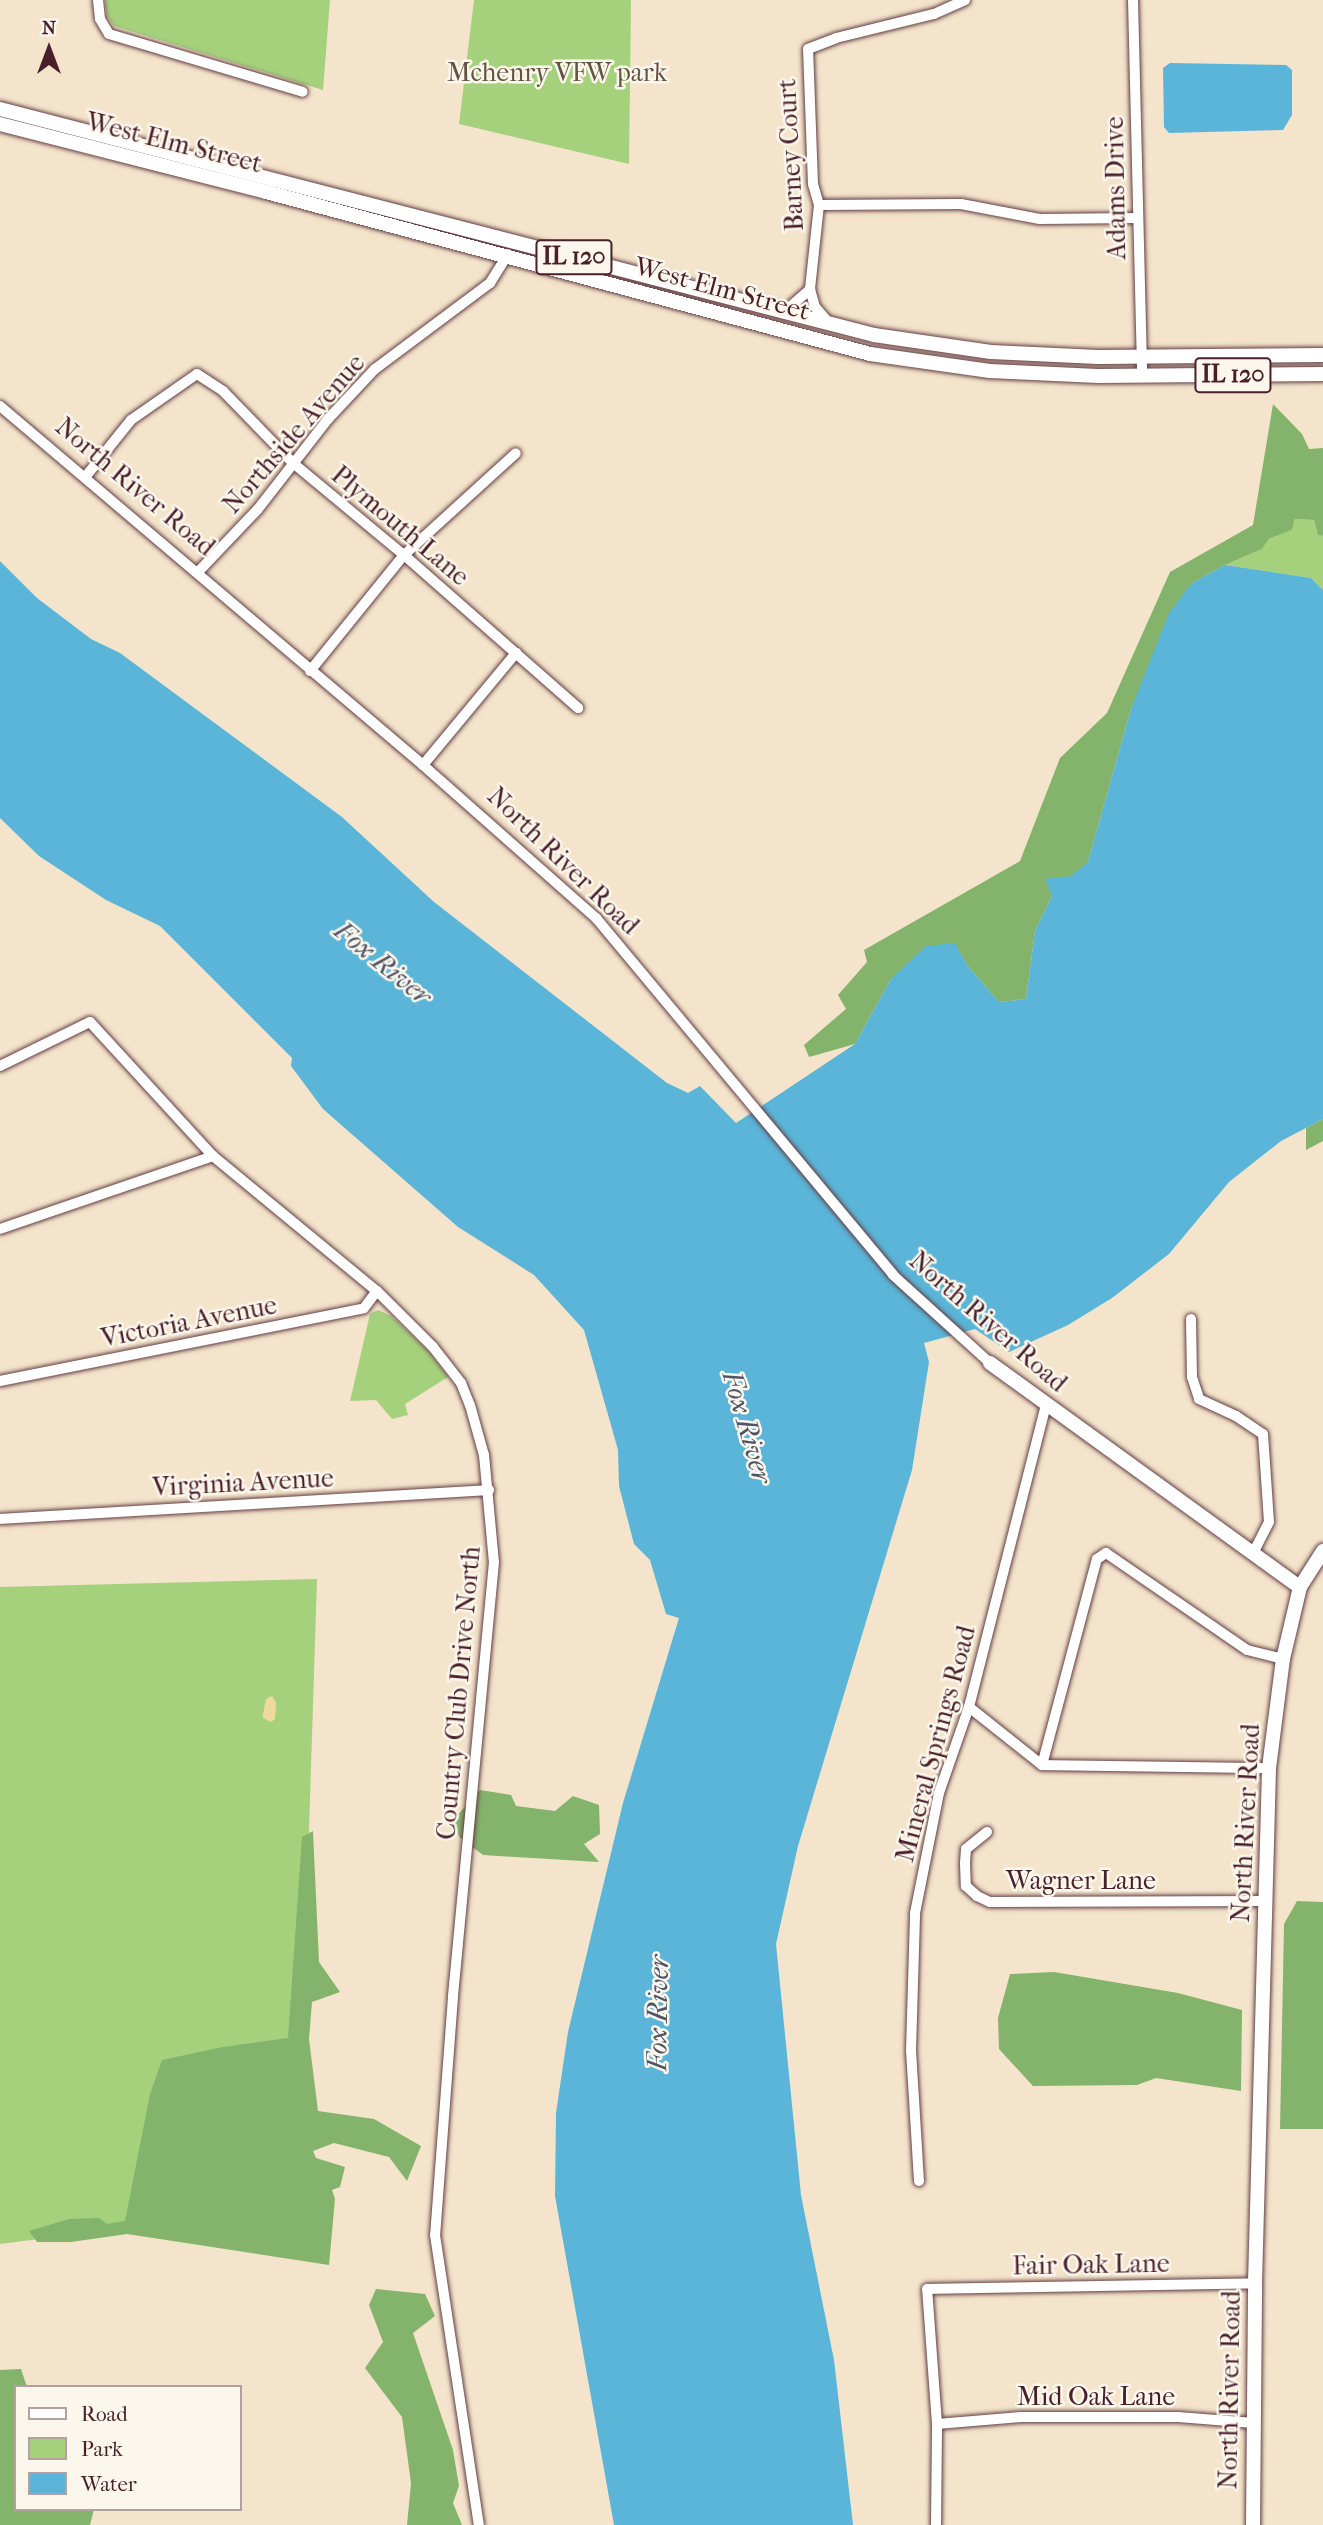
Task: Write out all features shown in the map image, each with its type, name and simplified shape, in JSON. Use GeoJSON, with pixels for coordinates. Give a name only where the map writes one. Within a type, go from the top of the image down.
{"type":"FeatureCollection","features":[{"type":"Feature","properties":{"kind":"main road","name":"West Elm Street"},"geometry":{"type":"LineString","coordinates":[[0,109],[874,335],[991,352],[1142,356],[1323,355]]}},
{"type":"Feature","properties":{"kind":"main road","name":"West Elm Street"},"geometry":{"type":"LineString","coordinates":[[0,124],[870,354],[990,371],[1142,375],[1323,374]]}},
{"type":"Feature","properties":{"kind":"main road","name":"North River Road"},"geometry":{"type":"LineString","coordinates":[[990,1363],[1300,1587],[1283,1659],[1269,1768],[1255,2283],[1253,2525]]}},
{"type":"Feature","properties":{"kind":"main road"},"geometry":{"type":"LineString","coordinates":[[1300,1587],[1323,1551]]}},
{"type":"Feature","properties":{"kind":"street"},"geometry":{"type":"LineString","coordinates":[[98,0],[100,19],[109,34],[303,92]]}},
{"type":"Feature","properties":{"kind":"street","name":"Barney Court"},"geometry":{"type":"LineString","coordinates":[[810,289],[819,205],[813,184],[808,49],[836,38],[934,13],[965,0]]}},
{"type":"Feature","properties":{"kind":"street","name":"Adams Drive"},"geometry":{"type":"LineString","coordinates":[[1133,0],[1142,375]]}},
{"type":"Feature","properties":{"kind":"street"},"geometry":{"type":"LineString","coordinates":[[819,205],[961,204],[1040,219],[1138,218]]}},
{"type":"Feature","properties":{"kind":"street","name":"Northside Avenue"},"geometry":{"type":"LineString","coordinates":[[198,572],[258,509],[328,419],[375,369],[490,283],[507,257],[512,241]]}},
{"type":"Feature","properties":{"kind":"street"},"geometry":{"type":"LineString","coordinates":[[784,312],[810,289],[815,307],[829,323]]}},
{"type":"Feature","properties":{"kind":"street","name":"Plymouth Lane"},"geometry":{"type":"LineString","coordinates":[[86,476],[131,420],[197,374],[223,391],[293,463],[404,555],[578,708]]}},
{"type":"Feature","properties":{"kind":"street","name":"North River Road"},"geometry":{"type":"LineString","coordinates":[[0,406],[86,476],[310,671],[423,765],[596,918],[893,1275],[990,1363]]}},
{"type":"Feature","properties":{"kind":"street"},"geometry":{"type":"LineString","coordinates":[[310,671],[404,555],[516,453]]}},
{"type":"Feature","properties":{"kind":"street"},"geometry":{"type":"LineString","coordinates":[[423,765],[516,653]]}},
{"type":"Feature","properties":{"kind":"street","name":"Country Club Drive North"},"geometry":{"type":"LineString","coordinates":[[0,1066],[90,1022],[213,1156],[377,1291],[433,1347],[461,1383],[479,1432],[489,1490],[494,1562],[492,1600],[453,1997],[435,2235],[479,2525]]}},
{"type":"Feature","properties":{"kind":"street"},"geometry":{"type":"LineString","coordinates":[[0,1229],[213,1156]]}},
{"type":"Feature","properties":{"kind":"street","name":"Victoria Avenue"},"geometry":{"type":"LineString","coordinates":[[0,1381],[365,1308],[377,1291]]}},
{"type":"Feature","properties":{"kind":"street"},"geometry":{"type":"LineString","coordinates":[[1191,1320],[1192,1377],[1199,1399],[1236,1416],[1263,1434],[1269,1522],[1254,1552]]}},
{"type":"Feature","properties":{"kind":"street","name":"Mineral Springs Road"},"geometry":{"type":"LineString","coordinates":[[919,2182],[911,2051],[915,1913],[939,1793],[969,1707],[1046,1406]]}},
{"type":"Feature","properties":{"kind":"street","name":"Virginia Avenue"},"geometry":{"type":"LineString","coordinates":[[0,1519],[489,1490]]}},
{"type":"Feature","properties":{"kind":"street"},"geometry":{"type":"LineString","coordinates":[[1042,1765],[1097,1559],[1105,1553],[1247,1650],[1283,1659]]}},
{"type":"Feature","properties":{"kind":"street"},"geometry":{"type":"LineString","coordinates":[[969,1707],[1042,1765],[1269,1768]]}},
{"type":"Feature","properties":{"kind":"street","name":"Wagner Lane"},"geometry":{"type":"LineString","coordinates":[[987,1832],[966,1849],[965,1863],[966,1886],[977,1896],[990,1902],[1266,1901]]}},
{"type":"Feature","properties":{"kind":"street","name":"Fair Oak Lane"},"geometry":{"type":"LineString","coordinates":[[937,2424],[928,2289],[1255,2283]]}},
{"type":"Feature","properties":{"kind":"street","name":"Mid Oak Lane"},"geometry":{"type":"LineString","coordinates":[[937,2424],[1021,2417],[1178,2417],[1254,2423]]}},
{"type":"Feature","properties":{"kind":"street"},"geometry":{"type":"LineString","coordinates":[[936,2525],[937,2424]]}},
{"type":"Feature","properties":{"kind":"green space"},"geometry":{"type":"Polygon","coordinates":[[[105,0],[330,0],[323,90],[114,26],[107,16],[105,0]]]}},
{"type":"Feature","properties":{"kind":"green space","name":"Mchenry VFW park"},"geometry":{"type":"Polygon","coordinates":[[[474,0],[631,0],[629,164],[459,124],[474,0]]]}},
{"type":"Feature","properties":{"kind":"green space"},"geometry":{"type":"Polygon","coordinates":[[[1273,404],[1302,434],[1309,449],[1323,448],[1323,536],[1318,535],[1314,520],[1295,519],[1292,530],[1269,539],[1262,549],[1192,583],[1131,709],[1088,862],[1052,896],[1035,931],[1026,999],[999,1002],[967,965],[955,944],[891,979],[855,1044],[809,1057],[804,1045],[846,1009],[838,995],[867,962],[864,950],[1020,861],[1060,758],[1107,713],[1170,572],[1253,525],[1273,404]]]}},
{"type":"Feature","properties":{"kind":"green space"},"geometry":{"type":"Polygon","coordinates":[[[1295,519],[1314,520],[1318,535],[1323,536],[1323,590],[1311,578],[1225,565],[1262,549],[1269,539],[1292,530],[1295,519]]]}},
{"type":"Feature","properties":{"kind":"green space"},"geometry":{"type":"Polygon","coordinates":[[[1323,1119],[1323,1141],[1306,1150],[1306,1128],[1323,1119]]]}},
{"type":"Feature","properties":{"kind":"green space"},"geometry":{"type":"Polygon","coordinates":[[[378,1310],[391,1316],[428,1351],[448,1377],[405,1404],[408,1415],[392,1419],[376,1400],[350,1401],[370,1314],[378,1310]]]}},
{"type":"Feature","properties":{"kind":"green space"},"geometry":{"type":"Polygon","coordinates":[[[317,1579],[302,2050],[143,2223],[118,2229],[0,2244],[0,1587],[317,1579]]]}},
{"type":"Feature","properties":{"kind":"green space"},"geometry":{"type":"Polygon","coordinates":[[[480,1790],[511,1795],[516,1806],[555,1811],[573,1796],[599,1805],[600,1834],[584,1844],[599,1862],[483,1855],[459,1837],[454,1819],[480,1790]]]}},
{"type":"Feature","properties":{"kind":"green space"},"geometry":{"type":"Polygon","coordinates":[[[313,1831],[319,1962],[340,1992],[312,2002],[309,2039],[318,2111],[374,2119],[421,2146],[407,2181],[389,2157],[334,2143],[313,2151],[316,2158],[345,2167],[340,2187],[332,2190],[335,2199],[329,2265],[127,2234],[71,2242],[37,2242],[29,2231],[69,2219],[99,2218],[107,2224],[125,2221],[150,2094],[162,2060],[223,2047],[288,2038],[302,1837],[313,1831]]]}},
{"type":"Feature","properties":{"kind":"green space"},"geometry":{"type":"Polygon","coordinates":[[[1297,1901],[1323,1902],[1323,2129],[1280,2129],[1284,1924],[1297,1901]]]}},
{"type":"Feature","properties":{"kind":"green space"},"geometry":{"type":"Polygon","coordinates":[[[1054,1972],[1178,1993],[1242,2010],[1241,2091],[1156,2078],[1137,2085],[1033,2086],[999,2049],[998,2018],[1010,1974],[1054,1972]]]}},
{"type":"Feature","properties":{"kind":"green space"},"geometry":{"type":"Polygon","coordinates":[[[376,2289],[425,2294],[435,2316],[413,2333],[453,2450],[459,2486],[453,2503],[462,2525],[407,2525],[411,2483],[402,2417],[365,2368],[383,2342],[369,2305],[376,2289]]]}},
{"type":"Feature","properties":{"kind":"green space"},"geometry":{"type":"Polygon","coordinates":[[[21,2369],[26,2385],[14,2385],[14,2511],[94,2511],[90,2525],[0,2525],[0,2370],[21,2369]]]}},
{"type":"Feature","properties":{"kind":"sand"},"geometry":{"type":"Polygon","coordinates":[[[272,1696],[276,1703],[275,1719],[271,1722],[263,1718],[263,1714],[266,1699],[272,1696]]]}},
{"type":"Feature","properties":{"kind":"water"},"geometry":{"type":"Polygon","coordinates":[[[1170,63],[1286,65],[1292,70],[1292,115],[1283,130],[1169,133],[1164,127],[1163,68],[1170,63]]]}},
{"type":"Feature","properties":{"kind":"water","name":"Fox River"},"geometry":{"type":"Polygon","coordinates":[[[0,561],[37,598],[91,639],[120,653],[342,817],[434,902],[667,1083],[688,1093],[700,1086],[736,1123],[855,1044],[891,979],[926,946],[955,943],[967,965],[999,1002],[1026,999],[1035,931],[1052,896],[1045,879],[1071,876],[1088,862],[1131,709],[1169,613],[1192,583],[1225,565],[1311,578],[1323,590],[1323,1119],[1281,1141],[1229,1182],[1169,1254],[1112,1298],[1068,1325],[1009,1352],[975,1329],[924,1343],[929,1362],[912,1470],[798,1846],[776,1944],[801,2195],[834,2360],[853,2525],[614,2525],[555,2196],[556,2113],[568,2032],[623,1803],[679,1618],[666,1614],[650,1560],[634,1544],[619,1486],[618,1450],[584,1330],[534,1275],[458,1227],[323,1109],[291,1066],[292,1058],[160,926],[106,900],[39,856],[0,818],[0,561]]]}}]}
